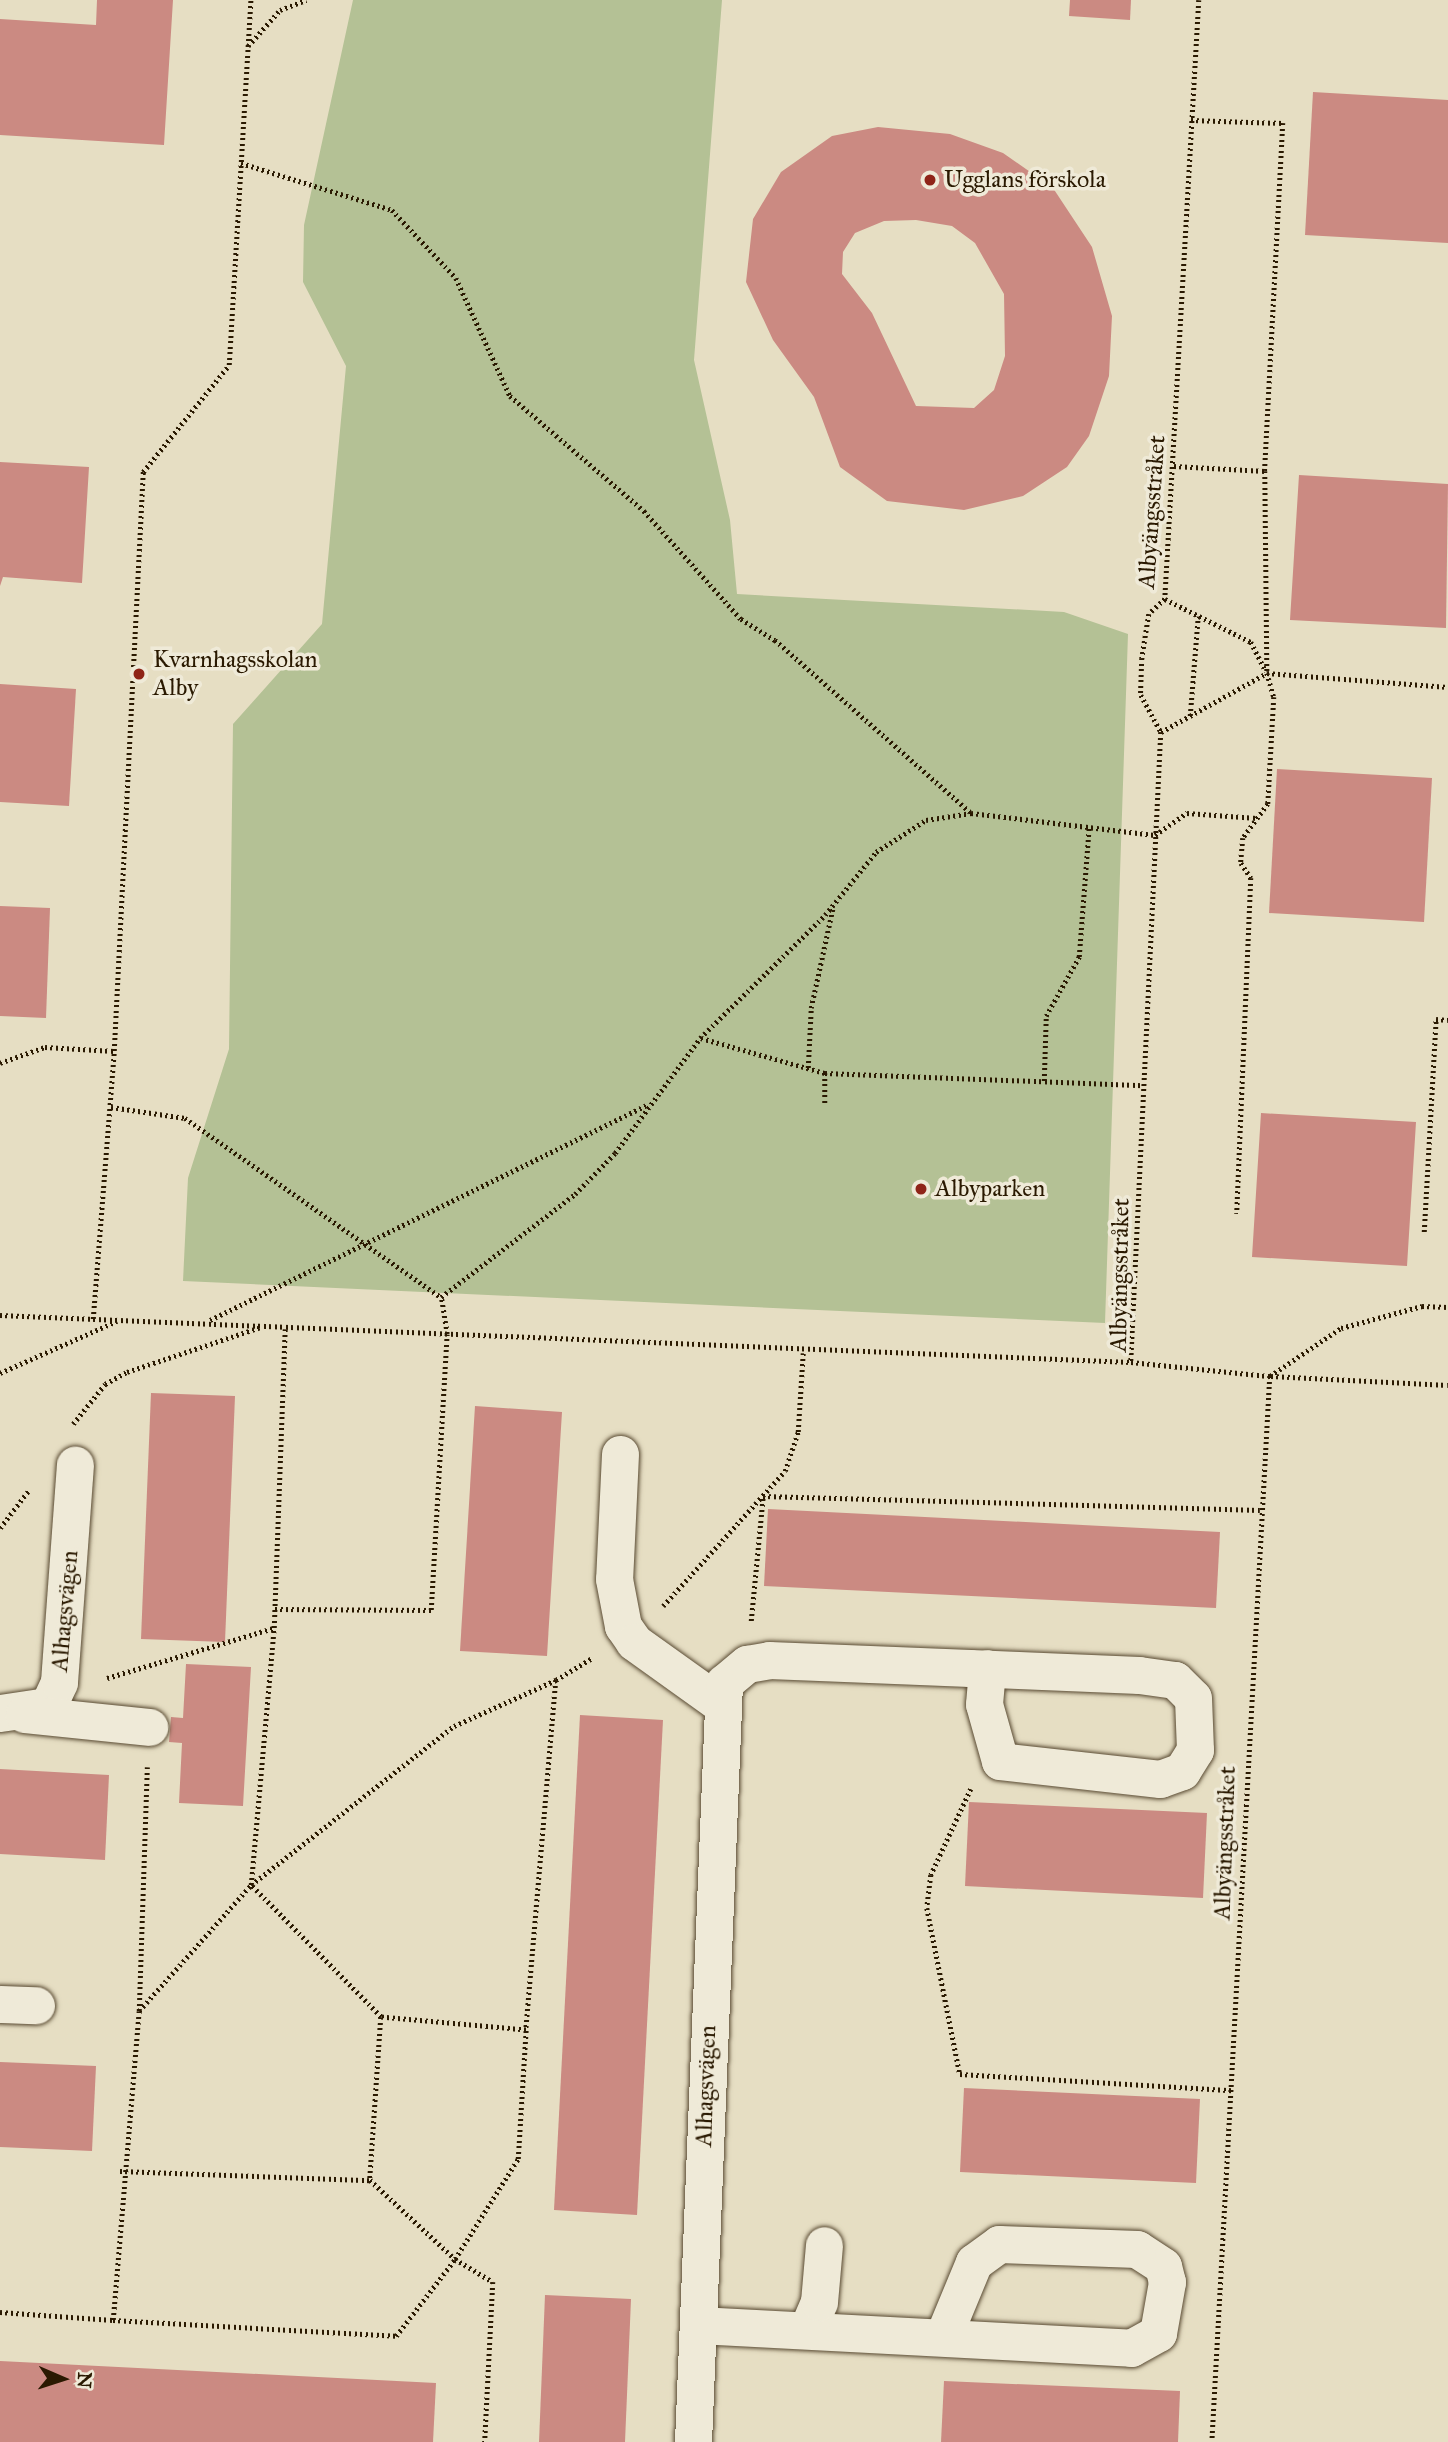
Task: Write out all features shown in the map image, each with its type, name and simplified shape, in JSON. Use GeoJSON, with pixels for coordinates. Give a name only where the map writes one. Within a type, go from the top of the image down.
{"type":"FeatureCollection","features":[{"type":"Feature","properties":{"kind":"street"},"geometry":{"type":"LineString","coordinates":[[620,1454],[614,1578],[623,1626],[634,1642],[720,1718]]}},
{"type":"Feature","properties":{"kind":"street","name":"Alhagsvägen"},"geometry":{"type":"LineString","coordinates":[[12,1714],[48,1706],[65,1651],[75,1465]]}},
{"type":"Feature","properties":{"kind":"street"},"geometry":{"type":"LineString","coordinates":[[747,1664],[987,1668],[1175,1680],[1193,1698],[1195,1750],[1182,1771],[1160,1779],[1000,1761],[984,1704],[987,1668]]}},
{"type":"Feature","properties":{"kind":"street","name":"Alhagsvägen"},"geometry":{"type":"LineString","coordinates":[[693,2442],[720,1718],[724,1683],[747,1664]]}},
{"type":"Feature","properties":{"kind":"street"},"geometry":{"type":"LineString","coordinates":[[12,1714],[149,1727]]}},
{"type":"Feature","properties":{"kind":"street"},"geometry":{"type":"LineString","coordinates":[[0,2004],[36,2005]]}},
{"type":"Feature","properties":{"kind":"street"},"geometry":{"type":"LineString","coordinates":[[698,2325],[1131,2348],[1158,2333],[1167,2282],[1163,2266],[1137,2249],[999,2244],[974,2262],[943,2337]]}},
{"type":"Feature","properties":{"kind":"street"},"geometry":{"type":"LineString","coordinates":[[807,2330],[819,2302],[824,2245]]}},
{"type":"Feature","properties":{"kind":"path"},"geometry":{"type":"LineString","coordinates":[[93,1319],[111,1107],[143,472],[229,365],[251,0]]}},
{"type":"Feature","properties":{"kind":"path"},"geometry":{"type":"LineString","coordinates":[[248,46],[280,10],[306,0]]}},
{"type":"Feature","properties":{"kind":"path","name":"Albyängsstråket"},"geometry":{"type":"LineString","coordinates":[[1199,0],[1165,599],[1149,614],[1140,695],[1161,732],[1131,1362],[1270,1376],[1259,1510],[1232,2090],[1212,2442]]}},
{"type":"Feature","properties":{"kind":"path"},"geometry":{"type":"LineString","coordinates":[[1191,120],[1283,123],[1265,471],[1267,673]]}},
{"type":"Feature","properties":{"kind":"path"},"geometry":{"type":"LineString","coordinates":[[241,163],[392,210],[456,278],[510,396],[644,511],[741,619],[775,640],[971,813]]}},
{"type":"Feature","properties":{"kind":"path"},"geometry":{"type":"LineString","coordinates":[[1174,466],[1265,471]]}},
{"type":"Feature","properties":{"kind":"path"},"geometry":{"type":"LineString","coordinates":[[1165,599],[1251,642],[1267,673],[1274,697],[1268,804],[1243,838],[1241,863],[1251,878],[1237,1214]]}},
{"type":"Feature","properties":{"kind":"path"},"geometry":{"type":"LineString","coordinates":[[1190,716],[1198,616]]}},
{"type":"Feature","properties":{"kind":"path"},"geometry":{"type":"LineString","coordinates":[[1161,732],[1267,673],[1448,687]]}},
{"type":"Feature","properties":{"kind":"path"},"geometry":{"type":"LineString","coordinates":[[441,1297],[575,1194],[701,1038],[834,904],[876,852],[926,820],[971,813],[1155,835],[1187,813],[1257,818]]}},
{"type":"Feature","properties":{"kind":"path"},"geometry":{"type":"LineString","coordinates":[[1044,1081],[1046,1016],[1079,957],[1089,828]]}},
{"type":"Feature","properties":{"kind":"path"},"geometry":{"type":"LineString","coordinates":[[808,1068],[811,1008],[834,904]]}},
{"type":"Feature","properties":{"kind":"path"},"geometry":{"type":"LineString","coordinates":[[1424,1232],[1436,1019],[1448,1020]]}},
{"type":"Feature","properties":{"kind":"path"},"geometry":{"type":"LineString","coordinates":[[701,1038],[825,1073],[1143,1085]]}},
{"type":"Feature","properties":{"kind":"path"},"geometry":{"type":"LineString","coordinates":[[0,1063],[45,1047],[114,1051]]}},
{"type":"Feature","properties":{"kind":"path"},"geometry":{"type":"LineString","coordinates":[[825,1073],[825,1103]]}},
{"type":"Feature","properties":{"kind":"path"},"geometry":{"type":"LineString","coordinates":[[210,1320],[651,1103]]}},
{"type":"Feature","properties":{"kind":"path"},"geometry":{"type":"LineString","coordinates":[[111,1107],[185,1118],[441,1297],[447,1334],[431,1610],[275,1609]]}},
{"type":"Feature","properties":{"kind":"path"},"geometry":{"type":"LineString","coordinates":[[1270,1376],[1341,1328],[1422,1306],[1448,1307]]}},
{"type":"Feature","properties":{"kind":"path"},"geometry":{"type":"LineString","coordinates":[[0,1315],[120,1320],[210,1320],[285,1329],[447,1334],[803,1353],[1131,1362]]}},
{"type":"Feature","properties":{"kind":"path"},"geometry":{"type":"LineString","coordinates":[[0,1373],[120,1320]]}},
{"type":"Feature","properties":{"kind":"path"},"geometry":{"type":"LineString","coordinates":[[79,1415],[105,1384],[127,1372],[262,1327]]}},
{"type":"Feature","properties":{"kind":"path"},"geometry":{"type":"LineString","coordinates":[[285,1329],[274,1628],[251,1885],[381,2017],[526,2030]]}},
{"type":"Feature","properties":{"kind":"path"},"geometry":{"type":"LineString","coordinates":[[655,1615],[785,1471],[797,1432],[803,1353]]}},
{"type":"Feature","properties":{"kind":"path"},"geometry":{"type":"LineString","coordinates":[[1270,1376],[1448,1385]]}},
{"type":"Feature","properties":{"kind":"path"},"geometry":{"type":"LineString","coordinates":[[0,1528],[27,1493]]}},
{"type":"Feature","properties":{"kind":"path"},"geometry":{"type":"LineString","coordinates":[[763,1496],[1259,1510]]}},
{"type":"Feature","properties":{"kind":"path"},"geometry":{"type":"LineString","coordinates":[[747,1664],[763,1496]]}},
{"type":"Feature","properties":{"kind":"path"},"geometry":{"type":"LineString","coordinates":[[54,1693],[274,1628]]}},
{"type":"Feature","properties":{"kind":"path"},"geometry":{"type":"LineString","coordinates":[[139,2011],[251,1885],[454,1727],[556,1680],[592,1658]]}},
{"type":"Feature","properties":{"kind":"path"},"geometry":{"type":"LineString","coordinates":[[0,2312],[396,2336],[455,2259],[518,2159],[526,2030],[556,1680]]}},
{"type":"Feature","properties":{"kind":"path"},"geometry":{"type":"LineString","coordinates":[[113,2320],[120,2171],[139,2011],[149,1727]]}},
{"type":"Feature","properties":{"kind":"path"},"geometry":{"type":"LineString","coordinates":[[973,1785],[931,1875],[928,1908],[960,2074],[1232,2090]]}},
{"type":"Feature","properties":{"kind":"path"},"geometry":{"type":"LineString","coordinates":[[370,2180],[381,2017]]}},
{"type":"Feature","properties":{"kind":"path"},"geometry":{"type":"LineString","coordinates":[[120,2171],[370,2180],[455,2259],[493,2282],[485,2442]]}},
{"type":"Feature","properties":{"kind":"green space","name":"Albyparken"},"geometry":{"type":"Polygon","coordinates":[[[353,0],[722,0],[694,360],[730,520],[737,594],[1064,612],[1128,634],[1105,1323],[183,1281],[188,1178],[229,1049],[233,724],[322,624],[346,366],[303,282],[304,225],[353,0]]]}},
{"type":"Feature","properties":{"kind":"building"},"geometry":{"type":"Polygon","coordinates":[[[97,0],[173,0],[164,145],[0,135],[0,19],[96,25],[97,0]]]}},
{"type":"Feature","properties":{"kind":"building"},"geometry":{"type":"Polygon","coordinates":[[[1070,0],[1131,0],[1130,20],[1069,16],[1070,0]]]}},
{"type":"Feature","properties":{"kind":"building"},"geometry":{"type":"Polygon","coordinates":[[[1313,92],[1448,100],[1448,243],[1305,235],[1313,92]]]}},
{"type":"Feature","properties":{"kind":"building"},"geometry":{"type":"Polygon","coordinates":[[[878,127],[950,134],[1003,153],[1053,188],[1092,247],[1112,316],[1109,376],[1089,436],[1067,467],[1023,496],[964,510],[887,501],[840,467],[814,397],[773,340],[746,282],[753,219],[781,172],[832,136],[878,127]],[[916,220],[884,221],[855,233],[843,252],[842,274],[872,313],[916,406],[974,408],[994,390],[1005,356],[1004,294],[975,243],[952,226],[916,220]]]}},
{"type":"Feature","properties":{"kind":"building"},"geometry":{"type":"Polygon","coordinates":[[[0,462],[89,467],[82,583],[3,577],[0,586],[0,462]]]}},
{"type":"Feature","properties":{"kind":"building"},"geometry":{"type":"Polygon","coordinates":[[[1299,475],[1448,484],[1446,628],[1290,620],[1299,475]]]}},
{"type":"Feature","properties":{"kind":"building"},"geometry":{"type":"Polygon","coordinates":[[[0,684],[76,689],[69,806],[0,802],[0,684]]]}},
{"type":"Feature","properties":{"kind":"building"},"geometry":{"type":"Polygon","coordinates":[[[1277,769],[1432,778],[1424,922],[1269,913],[1277,769]]]}},
{"type":"Feature","properties":{"kind":"building"},"geometry":{"type":"Polygon","coordinates":[[[0,906],[50,908],[46,1018],[0,1016],[0,906]]]}},
{"type":"Feature","properties":{"kind":"building"},"geometry":{"type":"Polygon","coordinates":[[[1261,1113],[1416,1122],[1407,1266],[1252,1257],[1261,1113]]]}},
{"type":"Feature","properties":{"kind":"building"},"geometry":{"type":"Polygon","coordinates":[[[151,1393],[235,1396],[225,1642],[141,1639],[151,1393]]]}},
{"type":"Feature","properties":{"kind":"building"},"geometry":{"type":"Polygon","coordinates":[[[475,1406],[562,1412],[547,1656],[460,1651],[475,1406]]]}},
{"type":"Feature","properties":{"kind":"building"},"geometry":{"type":"Polygon","coordinates":[[[768,1509],[1220,1532],[1216,1608],[764,1586],[768,1509]]]}},
{"type":"Feature","properties":{"kind":"building"},"geometry":{"type":"Polygon","coordinates":[[[186,1664],[251,1667],[243,1806],[179,1803],[182,1743],[169,1742],[171,1717],[183,1718],[186,1664]]]}},
{"type":"Feature","properties":{"kind":"building"},"geometry":{"type":"Polygon","coordinates":[[[580,1715],[663,1720],[637,2215],[554,2210],[580,1715]]]}},
{"type":"Feature","properties":{"kind":"building"},"geometry":{"type":"Polygon","coordinates":[[[0,1769],[109,1775],[105,1860],[0,1854],[0,1769]]]}},
{"type":"Feature","properties":{"kind":"building"},"geometry":{"type":"Polygon","coordinates":[[[969,1802],[1207,1813],[1203,1898],[965,1886],[969,1802]]]}},
{"type":"Feature","properties":{"kind":"building"},"geometry":{"type":"Polygon","coordinates":[[[0,2062],[96,2066],[92,2151],[0,2147],[0,2062]]]}},
{"type":"Feature","properties":{"kind":"building"},"geometry":{"type":"Polygon","coordinates":[[[964,2088],[1200,2099],[1196,2183],[960,2172],[964,2088]]]}},
{"type":"Feature","properties":{"kind":"building"},"geometry":{"type":"Polygon","coordinates":[[[545,2295],[631,2299],[625,2442],[539,2442],[545,2295]]]}},
{"type":"Feature","properties":{"kind":"building"},"geometry":{"type":"Polygon","coordinates":[[[0,2361],[436,2383],[433,2442],[0,2442],[0,2361]]]}},
{"type":"Feature","properties":{"kind":"building"},"geometry":{"type":"Polygon","coordinates":[[[944,2381],[1180,2391],[1178,2442],[941,2442],[944,2381]]]}},
{"type":"Feature","properties":{"kind":"place","name":"Ugglans förskola"},"geometry":{"type":"Point","coordinates":[930,180]}},
{"type":"Feature","properties":{"kind":"place","name":"Kvarnhagsskolan Alby"},"geometry":{"type":"Point","coordinates":[139,674]}},
{"type":"Feature","properties":{"kind":"place","name":"Albyparken"},"geometry":{"type":"Point","coordinates":[921,1189]}}]}
